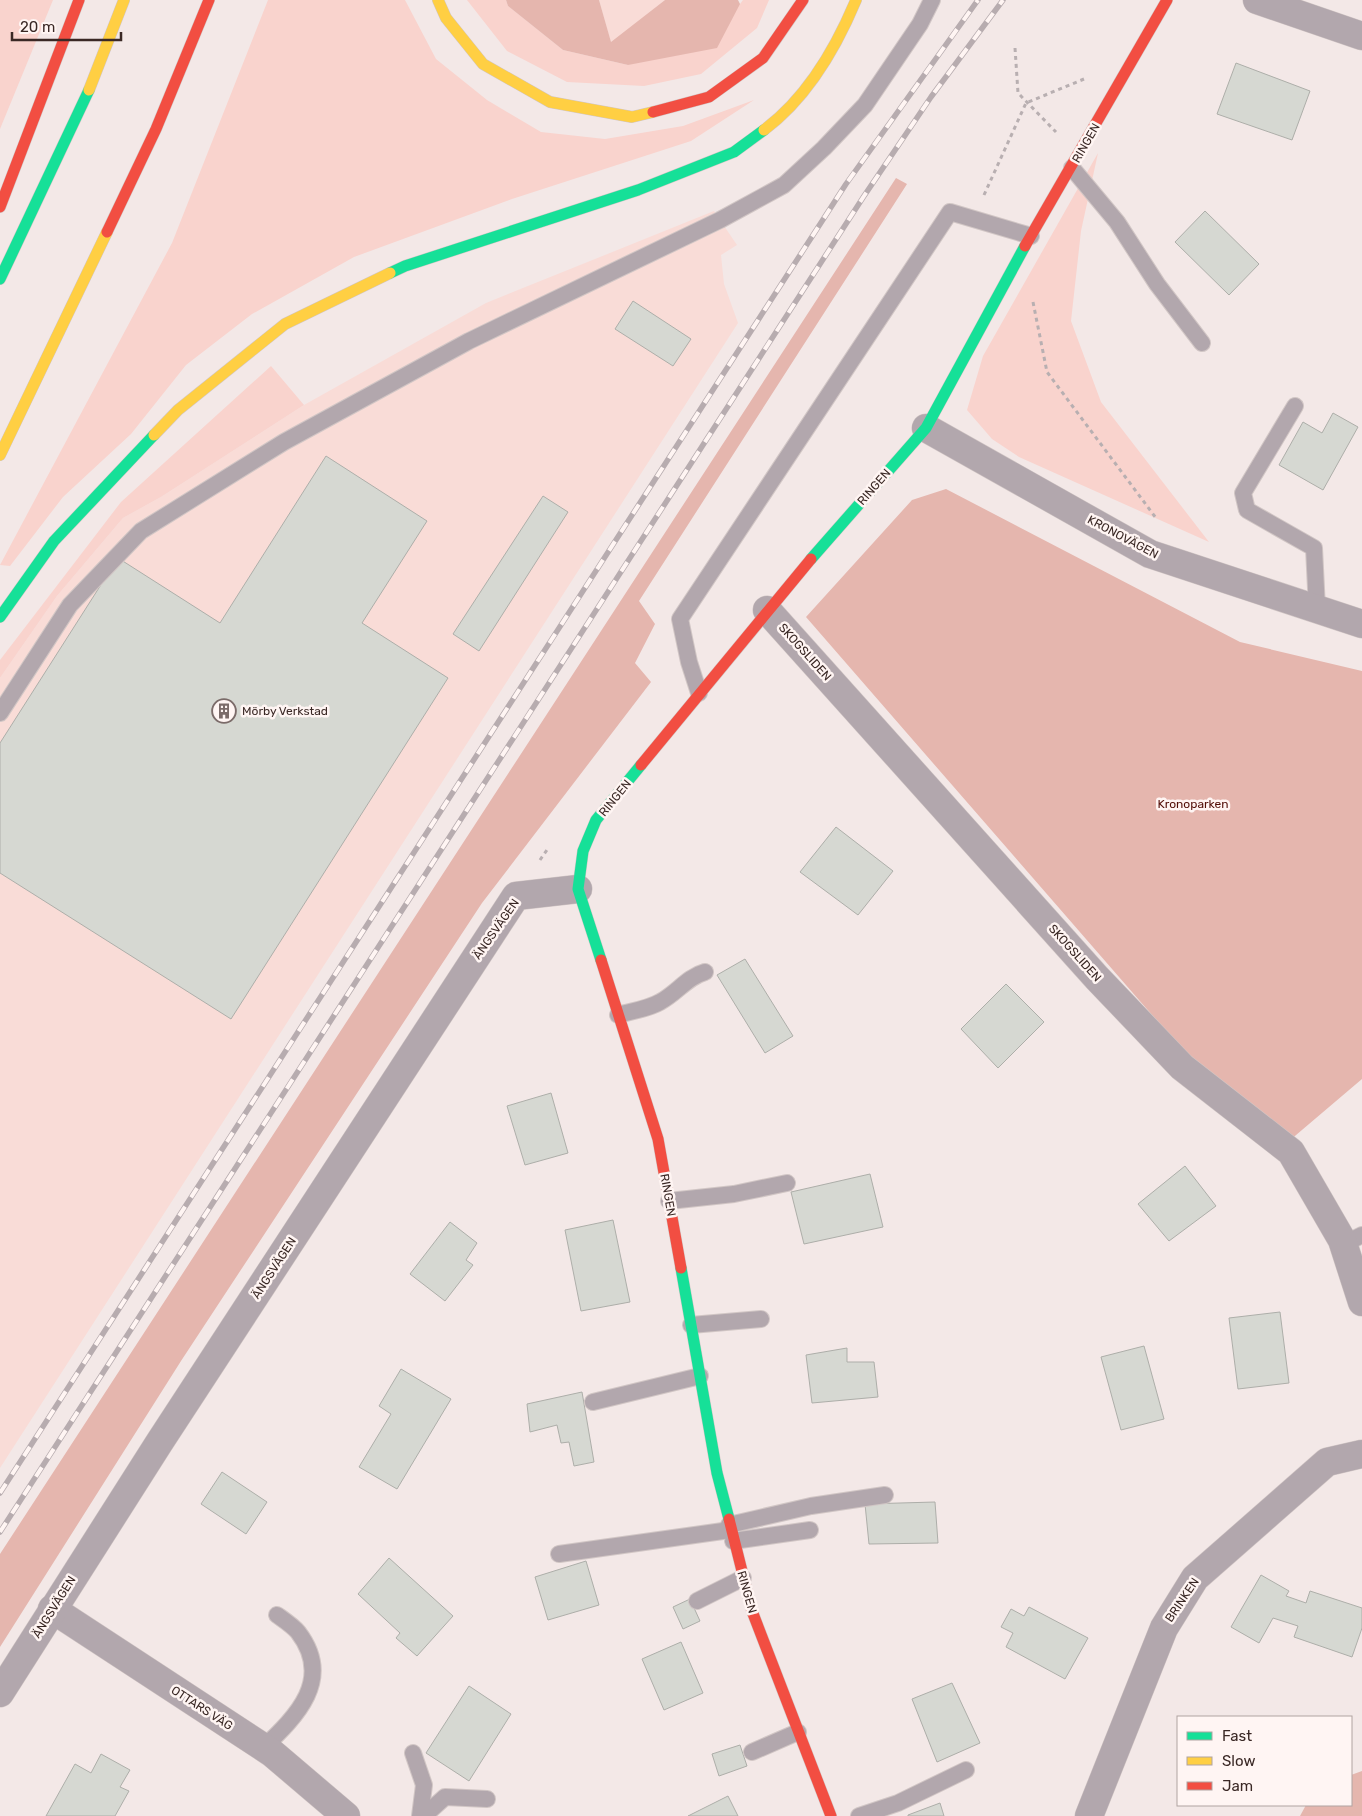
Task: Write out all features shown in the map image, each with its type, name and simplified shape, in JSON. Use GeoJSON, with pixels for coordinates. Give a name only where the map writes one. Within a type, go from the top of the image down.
{"type":"FeatureCollection","features":[{"type":"Feature","properties":{"kind":"main road"},"geometry":{"type":"LineString","coordinates":[[0,207],[79,0]]}},
{"type":"Feature","properties":{"kind":"main road"},"geometry":{"type":"LineString","coordinates":[[0,279],[88,94],[124,0]]}},
{"type":"Feature","properties":{"kind":"main road"},"geometry":{"type":"LineString","coordinates":[[0,455],[156,129],[209,0]]}},
{"type":"Feature","properties":{"kind":"main road"},"geometry":{"type":"LineString","coordinates":[[438,0],[446,18],[483,64],[550,102],[632,117],[709,97],[763,58],[803,0]]}},
{"type":"Feature","properties":{"kind":"main road"},"geometry":{"type":"LineString","coordinates":[[0,617],[54,541],[178,410],[285,324],[405,266],[638,190],[734,152],[780,118],[816,74],[845,27],[856,0]]}},
{"type":"Feature","properties":{"kind":"main road","name":"RINGEN"},"geometry":{"type":"LineString","coordinates":[[831,1816],[752,1611],[731,1532],[700,1376],[658,1139],[578,889],[583,851],[596,820],[767,610],[926,428],[1031,236],[1072,168],[1167,0]]}},
{"type":"Feature","properties":{"kind":"street"},"geometry":{"type":"LineString","coordinates":[[1257,0],[1362,36]]}},
{"type":"Feature","properties":{"kind":"street","name":"KRONOVÄGEN"},"geometry":{"type":"LineString","coordinates":[[926,428],[1150,554],[1362,624]]}},
{"type":"Feature","properties":{"kind":"street","name":"SKOGSLIDEN"},"geometry":{"type":"LineString","coordinates":[[767,610],[1097,978],[1182,1067],[1291,1152],[1353,1239],[1362,1302]]}},
{"type":"Feature","properties":{"kind":"street","name":"ÄNGSVÄGEN"},"geometry":{"type":"LineString","coordinates":[[0,1693],[52,1609],[516,896],[578,889]]}},
{"type":"Feature","properties":{"kind":"street","name":"BRINKEN"},"geometry":{"type":"LineString","coordinates":[[1089,1816],[1164,1628],[1195,1578],[1327,1462],[1362,1454]]}},
{"type":"Feature","properties":{"kind":"street","name":"OTTARS VÄG"},"geometry":{"type":"LineString","coordinates":[[52,1609],[264,1748],[346,1816]]}},
{"type":"Feature","properties":{"kind":"lane"},"geometry":{"type":"LineString","coordinates":[[0,713],[70,605],[142,531],[284,442],[469,341],[720,220],[784,185],[824,148],[865,105],[920,24],[932,0]]}},
{"type":"Feature","properties":{"kind":"lane"},"geometry":{"type":"LineString","coordinates":[[1072,168],[1117,222],[1157,284],[1202,342]]}},
{"type":"Feature","properties":{"kind":"lane"},"geometry":{"type":"LineString","coordinates":[[699,693],[689,662],[680,619],[950,212],[1031,236]]}},
{"type":"Feature","properties":{"kind":"lane"},"geometry":{"type":"LineString","coordinates":[[1294,406],[1243,493],[1247,510],[1314,548],[1317,609]]}},
{"type":"Feature","properties":{"kind":"lane"},"geometry":{"type":"LineString","coordinates":[[618,1015],[658,1003],[682,986],[692,976],[705,972]]}},
{"type":"Feature","properties":{"kind":"lane"},"geometry":{"type":"LineString","coordinates":[[669,1201],[734,1194],[787,1183]]}},
{"type":"Feature","properties":{"kind":"lane"},"geometry":{"type":"LineString","coordinates":[[691,1325],[761,1319]]}},
{"type":"Feature","properties":{"kind":"lane"},"geometry":{"type":"LineString","coordinates":[[593,1402],[700,1376]]}},
{"type":"Feature","properties":{"kind":"lane"},"geometry":{"type":"LineString","coordinates":[[731,1532],[811,1506],[885,1495]]}},
{"type":"Feature","properties":{"kind":"lane"},"geometry":{"type":"LineString","coordinates":[[559,1554],[731,1532],[810,1530]]}},
{"type":"Feature","properties":{"kind":"lane"},"geometry":{"type":"LineString","coordinates":[[697,1601],[743,1578]]}},
{"type":"Feature","properties":{"kind":"lane"},"geometry":{"type":"LineString","coordinates":[[264,1748],[290,1722],[307,1700],[313,1682],[311,1655],[298,1632],[277,1615]]}},
{"type":"Feature","properties":{"kind":"lane"},"geometry":{"type":"LineString","coordinates":[[752,1752],[798,1732]]}},
{"type":"Feature","properties":{"kind":"lane"},"geometry":{"type":"LineString","coordinates":[[413,1753],[424,1785],[422,1816]]}},
{"type":"Feature","properties":{"kind":"lane"},"geometry":{"type":"LineString","coordinates":[[859,1816],[898,1803],[966,1770]]}},
{"type":"Feature","properties":{"kind":"lane"},"geometry":{"type":"LineString","coordinates":[[422,1816],[444,1797],[487,1799]]}},
{"type":"Feature","properties":{"kind":"path"},"geometry":{"type":"LineString","coordinates":[[1016,48],[1018,93],[1059,135],[1064,126]]}},
{"type":"Feature","properties":{"kind":"path"},"geometry":{"type":"LineString","coordinates":[[973,218],[1026,103],[1091,76],[1086,84]]}},
{"type":"Feature","properties":{"kind":"path"},"geometry":{"type":"LineString","coordinates":[[1033,301],[1047,372],[1161,524]]}},
{"type":"Feature","properties":{"kind":"path"},"geometry":{"type":"LineString","coordinates":[[516,896],[554,839]]}},
{"type":"Feature","properties":{"kind":"shaded area"},"geometry":{"type":"Polygon","coordinates":[[[0,0],[53,0],[0,129],[0,0]]]}},
{"type":"Feature","properties":{"kind":"shaded area"},"geometry":{"type":"Polygon","coordinates":[[[268,0],[405,0],[436,59],[487,100],[541,132],[605,139],[683,126],[754,100],[691,141],[512,199],[354,257],[252,314],[186,365],[131,434],[63,497],[10,566],[0,565],[172,243],[268,0]]]}},
{"type":"Feature","properties":{"kind":"shaded area"},"geometry":{"type":"Polygon","coordinates":[[[467,0],[506,0],[508,6],[563,50],[628,65],[740,4],[743,0],[769,0],[757,28],[701,74],[644,86],[567,82],[507,51],[467,0]]]}},
{"type":"Feature","properties":{"kind":"shaded area"},"geometry":{"type":"Polygon","coordinates":[[[599,0],[665,0],[611,43],[599,0]]]}},
{"type":"Feature","properties":{"kind":"shaded area"},"geometry":{"type":"Polygon","coordinates":[[[1098,153],[1081,231],[1071,321],[1101,402],[1209,542],[1019,457],[992,439],[967,410],[983,356],[1098,153]]]}},
{"type":"Feature","properties":{"kind":"shaded area"},"geometry":{"type":"Polygon","coordinates":[[[714,211],[737,245],[721,255],[724,284],[738,323],[0,1468],[0,678],[57,596],[123,518],[161,497],[304,405],[486,303],[714,211]]]}},
{"type":"Feature","properties":{"kind":"shaded area"},"geometry":{"type":"Polygon","coordinates":[[[271,366],[304,405],[161,497],[123,518],[57,596],[0,678],[0,660],[121,502],[271,366]]]}},
{"type":"Feature","properties":{"kind":"green space"},"geometry":{"type":"Polygon","coordinates":[[[506,0],[599,0],[611,42],[665,0],[738,0],[740,4],[717,48],[628,65],[563,50],[508,6],[506,0]]]}},
{"type":"Feature","properties":{"kind":"green space"},"geometry":{"type":"Polygon","coordinates":[[[896,178],[907,184],[639,601],[655,624],[635,663],[651,682],[482,903],[181,1361],[0,1647],[0,1554],[896,178]]]}},
{"type":"Feature","properties":{"kind":"green space","name":"Kronoparken"},"geometry":{"type":"Polygon","coordinates":[[[946,489],[1240,642],[1362,671],[1362,1079],[1289,1141],[1179,1046],[806,617],[912,500],[946,489]]]}},
{"type":"Feature","properties":{"kind":"green space"},"geometry":{"type":"Polygon","coordinates":[[[1362,1771],[1362,1816],[1300,1816],[1305,1806],[1352,1806],[1352,1775],[1362,1771]]]}},
{"type":"Feature","properties":{"kind":"building"},"geometry":{"type":"Polygon","coordinates":[[[1236,63],[1310,91],[1292,140],[1217,114],[1236,63]]]}},
{"type":"Feature","properties":{"kind":"building"},"geometry":{"type":"Polygon","coordinates":[[[1205,211],[1259,264],[1229,295],[1175,242],[1205,211]]]}},
{"type":"Feature","properties":{"kind":"building"},"geometry":{"type":"Polygon","coordinates":[[[633,301],[691,339],[673,366],[615,329],[633,301]]]}},
{"type":"Feature","properties":{"kind":"building"},"geometry":{"type":"Polygon","coordinates":[[[1333,413],[1358,427],[1323,490],[1279,465],[1303,422],[1322,433],[1333,413]]]}},
{"type":"Feature","properties":{"kind":"building","name":"Mörby Verkstad"},"geometry":{"type":"Polygon","coordinates":[[[326,456],[427,521],[362,623],[448,678],[231,1019],[0,873],[0,743],[118,558],[220,623],[326,456]]]}},
{"type":"Feature","properties":{"kind":"building"},"geometry":{"type":"Polygon","coordinates":[[[543,496],[568,512],[479,651],[453,634],[543,496]]]}},
{"type":"Feature","properties":{"kind":"building"},"geometry":{"type":"Polygon","coordinates":[[[836,827],[893,871],[858,915],[800,872],[836,827]]]}},
{"type":"Feature","properties":{"kind":"building"},"geometry":{"type":"Polygon","coordinates":[[[745,959],[793,1036],[765,1053],[717,975],[745,959]]]}},
{"type":"Feature","properties":{"kind":"building"},"geometry":{"type":"Polygon","coordinates":[[[1006,984],[1044,1022],[998,1068],[961,1029],[1006,984]]]}},
{"type":"Feature","properties":{"kind":"building"},"geometry":{"type":"Polygon","coordinates":[[[551,1093],[568,1153],[525,1165],[507,1106],[551,1093]]]}},
{"type":"Feature","properties":{"kind":"building"},"geometry":{"type":"Polygon","coordinates":[[[1185,1166],[1216,1206],[1169,1241],[1138,1204],[1185,1166]]]}},
{"type":"Feature","properties":{"kind":"building"},"geometry":{"type":"Polygon","coordinates":[[[870,1174],[883,1227],[804,1244],[791,1192],[870,1174]]]}},
{"type":"Feature","properties":{"kind":"building"},"geometry":{"type":"Polygon","coordinates":[[[613,1220],[630,1302],[581,1311],[565,1230],[613,1220]]]}},
{"type":"Feature","properties":{"kind":"building"},"geometry":{"type":"Polygon","coordinates":[[[450,1222],[477,1243],[466,1260],[473,1265],[445,1301],[410,1274],[450,1222]]]}},
{"type":"Feature","properties":{"kind":"building"},"geometry":{"type":"Polygon","coordinates":[[[1280,1312],[1289,1383],[1238,1389],[1229,1318],[1280,1312]]]}},
{"type":"Feature","properties":{"kind":"building"},"geometry":{"type":"Polygon","coordinates":[[[1144,1346],[1164,1419],[1121,1430],[1101,1357],[1144,1346]]]}},
{"type":"Feature","properties":{"kind":"building"},"geometry":{"type":"Polygon","coordinates":[[[847,1348],[847,1362],[874,1362],[878,1397],[812,1403],[806,1355],[847,1348]]]}},
{"type":"Feature","properties":{"kind":"building"},"geometry":{"type":"Polygon","coordinates":[[[401,1369],[451,1399],[397,1489],[359,1467],[391,1414],[379,1406],[401,1369]]]}},
{"type":"Feature","properties":{"kind":"building"},"geometry":{"type":"Polygon","coordinates":[[[582,1392],[594,1462],[574,1466],[569,1442],[561,1443],[557,1425],[530,1432],[527,1404],[582,1392]]]}},
{"type":"Feature","properties":{"kind":"building"},"geometry":{"type":"Polygon","coordinates":[[[222,1472],[267,1502],[246,1534],[201,1504],[222,1472]]]}},
{"type":"Feature","properties":{"kind":"building"},"geometry":{"type":"Polygon","coordinates":[[[935,1502],[938,1543],[869,1544],[865,1504],[935,1502]]]}},
{"type":"Feature","properties":{"kind":"building"},"geometry":{"type":"Polygon","coordinates":[[[389,1558],[453,1616],[417,1656],[396,1638],[400,1633],[358,1594],[389,1558]]]}},
{"type":"Feature","properties":{"kind":"building"},"geometry":{"type":"Polygon","coordinates":[[[586,1561],[599,1605],[548,1620],[535,1577],[586,1561]]]}},
{"type":"Feature","properties":{"kind":"building"},"geometry":{"type":"Polygon","coordinates":[[[1261,1575],[1289,1591],[1286,1596],[1306,1603],[1310,1591],[1362,1608],[1362,1628],[1352,1657],[1294,1637],[1298,1626],[1273,1618],[1259,1643],[1231,1627],[1261,1575]]]}},
{"type":"Feature","properties":{"kind":"building"},"geometry":{"type":"Polygon","coordinates":[[[690,1599],[700,1621],[683,1629],[673,1607],[690,1599]]]}},
{"type":"Feature","properties":{"kind":"building"},"geometry":{"type":"Polygon","coordinates":[[[1029,1607],[1088,1638],[1065,1679],[1006,1647],[1013,1633],[1001,1627],[1011,1609],[1024,1616],[1029,1607]]]}},
{"type":"Feature","properties":{"kind":"building"},"geometry":{"type":"Polygon","coordinates":[[[681,1642],[703,1693],[664,1710],[642,1659],[681,1642]]]}},
{"type":"Feature","properties":{"kind":"building"},"geometry":{"type":"Polygon","coordinates":[[[952,1683],[980,1743],[937,1762],[912,1699],[952,1683]]]}},
{"type":"Feature","properties":{"kind":"building"},"geometry":{"type":"Polygon","coordinates":[[[469,1686],[511,1714],[469,1781],[426,1753],[469,1686]]]}},
{"type":"Feature","properties":{"kind":"building"},"geometry":{"type":"Polygon","coordinates":[[[740,1745],[747,1766],[719,1776],[712,1754],[740,1745]]]}},
{"type":"Feature","properties":{"kind":"building"},"geometry":{"type":"Polygon","coordinates":[[[101,1754],[130,1770],[120,1787],[129,1791],[115,1816],[46,1816],[75,1764],[91,1773],[101,1754]]]}},
{"type":"Feature","properties":{"kind":"building"},"geometry":{"type":"Polygon","coordinates":[[[728,1796],[738,1816],[688,1816],[728,1796]]]}},
{"type":"Feature","properties":{"kind":"building"},"geometry":{"type":"Polygon","coordinates":[[[940,1803],[944,1816],[908,1816],[908,1815],[940,1803]]]}},
{"type":"Feature","properties":{"kind":"railway"},"geometry":{"type":"LineString","coordinates":[[0,1493],[846,184],[978,0]]}},
{"type":"Feature","properties":{"kind":"railway"},"geometry":{"type":"LineString","coordinates":[[0,1532],[864,196],[931,97],[1003,0]]}},
{"type":"Feature","properties":{"kind":"traffic: fast"},"geometry":{"type":"LineString","coordinates":[[0,279],[89,90]]}},
{"type":"Feature","properties":{"kind":"traffic: fast"},"geometry":{"type":"LineString","coordinates":[[390,273],[405,266],[638,190],[734,152],[764,130]]}},
{"type":"Feature","properties":{"kind":"traffic: fast"},"geometry":{"type":"LineString","coordinates":[[811,559],[926,428],[1025,246]]}},
{"type":"Feature","properties":{"kind":"traffic: fast"},"geometry":{"type":"LineString","coordinates":[[0,617],[54,541],[154,435]]}},
{"type":"Feature","properties":{"kind":"traffic: fast"},"geometry":{"type":"LineString","coordinates":[[601,960],[578,889],[583,851],[596,820],[641,765]]}},
{"type":"Feature","properties":{"kind":"traffic: fast"},"geometry":{"type":"LineString","coordinates":[[681,1268],[717,1473],[729,1519]]}},
{"type":"Feature","properties":{"kind":"traffic: slow"},"geometry":{"type":"LineString","coordinates":[[89,90],[124,0]]}},
{"type":"Feature","properties":{"kind":"traffic: slow"},"geometry":{"type":"LineString","coordinates":[[438,0],[446,18],[483,64],[550,102],[632,117],[653,112]]}},
{"type":"Feature","properties":{"kind":"traffic: slow"},"geometry":{"type":"LineString","coordinates":[[764,130],[794,103],[819,71],[839,36],[856,0]]}},
{"type":"Feature","properties":{"kind":"traffic: slow"},"geometry":{"type":"LineString","coordinates":[[0,455],[107,232]]}},
{"type":"Feature","properties":{"kind":"traffic: slow"},"geometry":{"type":"LineString","coordinates":[[154,435],[178,410],[285,324],[390,273]]}},
{"type":"Feature","properties":{"kind":"traffic: jam"},"geometry":{"type":"LineString","coordinates":[[0,207],[79,0]]}},
{"type":"Feature","properties":{"kind":"traffic: jam"},"geometry":{"type":"LineString","coordinates":[[107,232],[156,129],[209,0]]}},
{"type":"Feature","properties":{"kind":"traffic: jam"},"geometry":{"type":"LineString","coordinates":[[653,112],[709,97],[763,58],[803,0]]}},
{"type":"Feature","properties":{"kind":"traffic: jam"},"geometry":{"type":"LineString","coordinates":[[1025,246],[1167,0]]}},
{"type":"Feature","properties":{"kind":"traffic: jam"},"geometry":{"type":"LineString","coordinates":[[641,765],[811,559]]}},
{"type":"Feature","properties":{"kind":"traffic: jam"},"geometry":{"type":"LineString","coordinates":[[601,960],[658,1139],[681,1268]]}},
{"type":"Feature","properties":{"kind":"traffic: jam"},"geometry":{"type":"LineString","coordinates":[[729,1519],[752,1611],[831,1816]]}},
{"type":"Feature","properties":{"kind":"place","name":"Mörby Verkstad"},"geometry":{"type":"Point","coordinates":[224,711]}}]}
